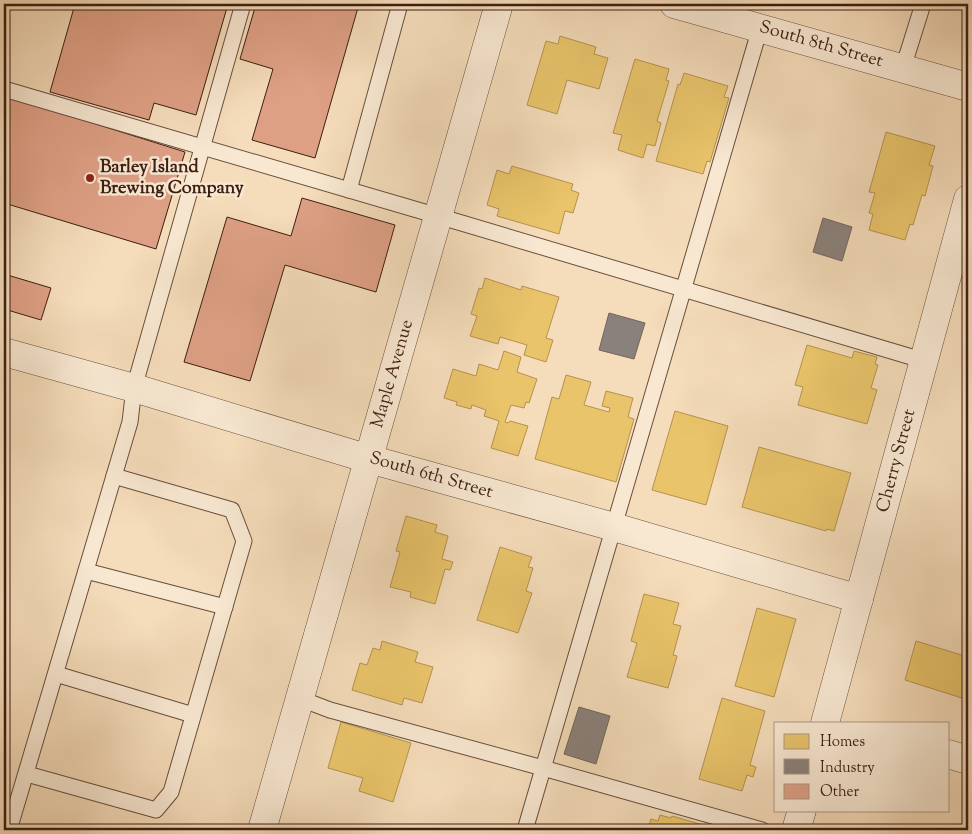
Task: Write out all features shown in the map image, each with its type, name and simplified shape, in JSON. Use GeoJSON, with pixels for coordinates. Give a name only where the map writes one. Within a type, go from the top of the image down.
{"type":"FeatureCollection","features":[{"type":"Feature","properties":{"kind":"street","name":"Maple Avenue"},"geometry":{"type":"LineString","coordinates":[[262,830],[301,700],[499,4]]}},
{"type":"Feature","properties":{"kind":"street","name":"South 8th Street"},"geometry":{"type":"LineString","coordinates":[[674,4],[968,87]]}},
{"type":"Feature","properties":{"kind":"street","name":"Cherry Street"},"geometry":{"type":"LineString","coordinates":[[830,722],[859,600],[968,199]]}},
{"type":"Feature","properties":{"kind":"street","name":"South 6th Street"},"geometry":{"type":"LineString","coordinates":[[4,352],[134,388],[369,459],[614,527],[859,600]]}},
{"type":"Feature","properties":{"kind":"street"},"geometry":{"type":"LineString","coordinates":[[950,755],[968,760]]}},
{"type":"Feature","properties":{"kind":"street"},"geometry":{"type":"LineString","coordinates":[[796,830],[801,812]]}},
{"type":"Feature","properties":{"kind":"lane"},"geometry":{"type":"LineString","coordinates":[[9,830],[130,422],[134,388],[243,4]]}},
{"type":"Feature","properties":{"kind":"lane"},"geometry":{"type":"LineString","coordinates":[[349,190],[400,4]]}},
{"type":"Feature","properties":{"kind":"lane"},"geometry":{"type":"LineString","coordinates":[[903,68],[923,4]]}},
{"type":"Feature","properties":{"kind":"lane"},"geometry":{"type":"LineString","coordinates":[[525,830],[760,28]]}},
{"type":"Feature","properties":{"kind":"lane"},"geometry":{"type":"LineString","coordinates":[[4,89],[925,361]]}},
{"type":"Feature","properties":{"kind":"lane"},"geometry":{"type":"LineString","coordinates":[[27,774],[156,810],[171,792],[244,541],[232,510],[114,476]]}},
{"type":"Feature","properties":{"kind":"lane"},"geometry":{"type":"LineString","coordinates":[[86,571],[225,607]]}},
{"type":"Feature","properties":{"kind":"lane"},"geometry":{"type":"LineString","coordinates":[[56,674],[193,715]]}},
{"type":"Feature","properties":{"kind":"lane"},"geometry":{"type":"LineString","coordinates":[[301,700],[330,710],[762,830]]}},
{"type":"Feature","properties":{"kind":"building: Homes"},"geometry":{"type":"Polygon","coordinates":[[[560,36],[596,47],[594,54],[608,58],[599,89],[567,80],[557,114],[527,105],[546,41],[558,44],[560,36]]]}},
{"type":"Feature","properties":{"kind":"building: Homes"},"geometry":{"type":"Polygon","coordinates":[[[635,59],[669,69],[666,80],[669,81],[657,121],[661,123],[655,146],[647,144],[643,158],[618,150],[622,135],[613,133],[635,59]]]}},
{"type":"Feature","properties":{"kind":"building: Homes"},"geometry":{"type":"Polygon","coordinates":[[[684,73],[728,86],[724,97],[729,98],[710,162],[707,161],[703,174],[656,161],[678,84],[680,85],[684,73]]]}},
{"type":"Feature","properties":{"kind":"building: Homes"},"geometry":{"type":"Polygon","coordinates":[[[886,132],[935,146],[929,165],[933,166],[925,196],[922,195],[913,225],[910,224],[905,240],[869,230],[873,214],[869,213],[875,193],[869,192],[886,132]]]}},
{"type":"Feature","properties":{"kind":"building: Homes"},"geometry":{"type":"Polygon","coordinates":[[[512,166],[573,184],[571,190],[579,193],[573,213],[565,211],[559,234],[497,216],[499,209],[487,205],[497,170],[509,174],[512,166]]]}},
{"type":"Feature","properties":{"kind":"building: Homes"},"geometry":{"type":"Polygon","coordinates":[[[485,278],[521,290],[522,286],[559,297],[546,338],[553,340],[546,362],[524,355],[527,345],[500,337],[498,344],[470,336],[477,316],[471,314],[479,288],[482,289],[485,278]]]}},
{"type":"Feature","properties":{"kind":"building: Homes"},"geometry":{"type":"Polygon","coordinates":[[[807,345],[852,358],[854,351],[877,357],[875,364],[878,365],[871,388],[877,390],[867,424],[798,405],[803,387],[795,385],[807,345]]]}},
{"type":"Feature","properties":{"kind":"building: Homes"},"geometry":{"type":"Polygon","coordinates":[[[504,351],[521,357],[517,372],[537,379],[529,403],[526,402],[524,408],[511,405],[505,422],[508,423],[510,421],[528,426],[518,456],[491,448],[499,421],[484,416],[486,410],[472,405],[471,409],[456,405],[457,402],[444,398],[453,369],[476,376],[479,364],[498,370],[504,351]]]}},
{"type":"Feature","properties":{"kind":"building: Homes"},"geometry":{"type":"Polygon","coordinates":[[[566,375],[591,382],[584,405],[609,412],[610,408],[602,406],[606,391],[633,398],[628,417],[634,419],[616,482],[535,459],[552,397],[559,399],[566,375]]]}},
{"type":"Feature","properties":{"kind":"building: Homes"},"geometry":{"type":"Polygon","coordinates":[[[675,411],[728,426],[706,505],[652,490],[675,411]]]}},
{"type":"Feature","properties":{"kind":"building: Homes"},"geometry":{"type":"Polygon","coordinates":[[[759,447],[851,473],[834,531],[827,529],[826,531],[742,507],[759,447]]]}},
{"type":"Feature","properties":{"kind":"building: Homes"},"geometry":{"type":"Polygon","coordinates":[[[406,516],[437,525],[435,532],[448,536],[442,559],[453,562],[450,570],[445,569],[435,604],[410,597],[411,592],[390,587],[400,552],[396,551],[406,516]]]}},
{"type":"Feature","properties":{"kind":"building: Homes"},"geometry":{"type":"Polygon","coordinates":[[[500,547],[532,557],[528,567],[533,568],[526,591],[532,593],[518,633],[477,620],[500,547]]]}},
{"type":"Feature","properties":{"kind":"building: Homes"},"geometry":{"type":"Polygon","coordinates":[[[644,594],[679,603],[673,624],[681,626],[673,655],[677,656],[668,688],[627,677],[637,643],[631,641],[644,594]]]}},
{"type":"Feature","properties":{"kind":"building: Homes"},"geometry":{"type":"Polygon","coordinates":[[[757,608],[796,619],[774,697],[735,686],[757,608]]]}},
{"type":"Feature","properties":{"kind":"building: Homes"},"geometry":{"type":"Polygon","coordinates":[[[382,641],[418,652],[415,662],[433,667],[422,703],[404,698],[402,705],[352,690],[360,663],[367,665],[373,648],[380,650],[382,641]]]}},
{"type":"Feature","properties":{"kind":"building: Homes"},"geometry":{"type":"Polygon","coordinates":[[[916,641],[968,657],[968,700],[905,680],[916,641]]]}},
{"type":"Feature","properties":{"kind":"building: Homes"},"geometry":{"type":"Polygon","coordinates":[[[722,698],[765,711],[750,765],[756,767],[753,777],[747,775],[742,791],[699,779],[722,698]]]}},
{"type":"Feature","properties":{"kind":"building: Homes"},"geometry":{"type":"Polygon","coordinates":[[[341,722],[411,743],[393,802],[359,791],[363,778],[328,768],[341,722]]]}},
{"type":"Feature","properties":{"kind":"building: Homes"},"geometry":{"type":"Polygon","coordinates":[[[660,815],[671,818],[672,816],[721,830],[647,830],[651,819],[658,821],[660,815]]]}},
{"type":"Feature","properties":{"kind":"building: Industry"},"geometry":{"type":"Polygon","coordinates":[[[823,218],[852,227],[842,261],[813,252],[823,218]]]}},
{"type":"Feature","properties":{"kind":"building: Industry"},"geometry":{"type":"Polygon","coordinates":[[[609,313],[645,323],[634,359],[599,350],[609,313]]]}},
{"type":"Feature","properties":{"kind":"building: Industry"},"geometry":{"type":"Polygon","coordinates":[[[579,707],[610,716],[596,764],[564,754],[579,707]]]}},
{"type":"Feature","properties":{"kind":"building: Other"},"geometry":{"type":"Polygon","coordinates":[[[75,4],[228,4],[196,115],[154,103],[149,120],[50,92],[75,4]]]}},
{"type":"Feature","properties":{"kind":"building: Other"},"geometry":{"type":"Polygon","coordinates":[[[256,4],[359,4],[315,158],[252,140],[273,69],[240,59],[256,4]]]}},
{"type":"Feature","properties":{"kind":"building: Other","name":"Barley Island Brewing Company"},"geometry":{"type":"Polygon","coordinates":[[[4,95],[185,152],[156,249],[4,203],[4,95]]]}},
{"type":"Feature","properties":{"kind":"building: Other"},"geometry":{"type":"Polygon","coordinates":[[[302,198],[395,225],[376,292],[285,265],[250,381],[184,362],[227,217],[291,236],[302,198]]]}},
{"type":"Feature","properties":{"kind":"building: Other"},"geometry":{"type":"Polygon","coordinates":[[[4,274],[51,288],[41,320],[4,309],[4,274]]]}},
{"type":"Feature","properties":{"kind":"place","name":"Barley Island Brewing Company"},"geometry":{"type":"Point","coordinates":[90,178]}}]}
